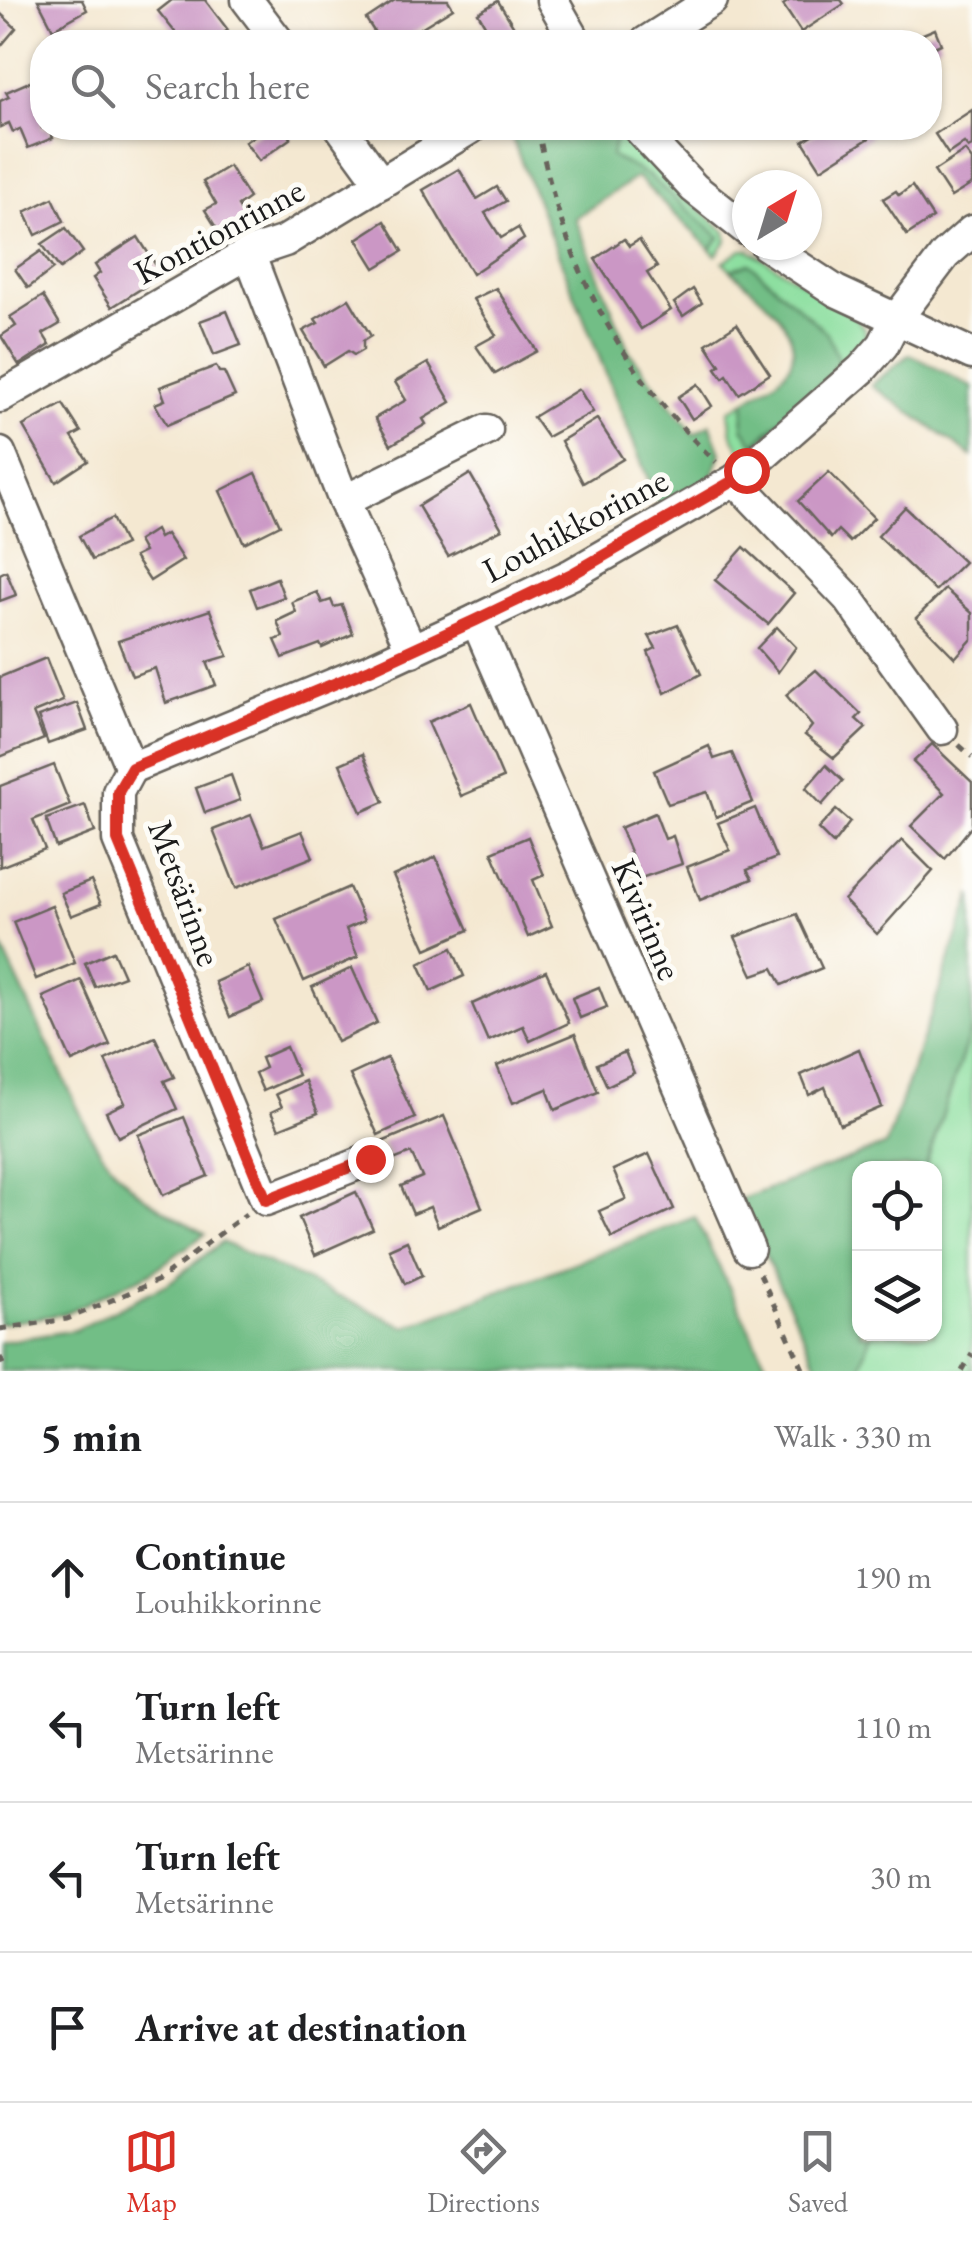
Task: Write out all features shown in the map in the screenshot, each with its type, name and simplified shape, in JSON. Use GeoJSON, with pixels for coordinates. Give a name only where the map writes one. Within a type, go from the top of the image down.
{"type":"FeatureCollection","features":[{"type":"Feature","properties":{"kind":"street"},"geometry":{"type":"LineString","coordinates":[[247,0],[269,30]]}},
{"type":"Feature","properties":{"kind":"street"},"geometry":{"type":"LineString","coordinates":[[552,0],[569,30]]}},
{"type":"Feature","properties":{"kind":"street"},"geometry":{"type":"LineString","coordinates":[[665,30],[712,0]]}},
{"type":"Feature","properties":{"kind":"street"},"geometry":{"type":"LineString","coordinates":[[350,140],[381,183]]}},
{"type":"Feature","properties":{"kind":"street","name":"Kontionrinne"},"geometry":{"type":"LineString","coordinates":[[0,397],[249,253],[285,242],[451,140]]}},
{"type":"Feature","properties":{"kind":"street"},"geometry":{"type":"LineString","coordinates":[[649,140],[694,188],[732,218]]}},
{"type":"Feature","properties":{"kind":"street","name":"Louhikkorinne"},"geometry":{"type":"LineString","coordinates":[[132,768],[476,620],[572,574],[735,480],[862,368],[946,256],[972,231]]}},
{"type":"Feature","properties":{"kind":"street"},"geometry":{"type":"LineString","coordinates":[[249,253],[344,502],[412,650]]}},
{"type":"Feature","properties":{"kind":"street"},"geometry":{"type":"LineString","coordinates":[[789,260],[836,291],[972,354]]}},
{"type":"Feature","properties":{"kind":"street"},"geometry":{"type":"LineString","coordinates":[[344,502],[486,430]]}},
{"type":"Feature","properties":{"kind":"street"},"geometry":{"type":"LineString","coordinates":[[0,453],[132,768]]}},
{"type":"Feature","properties":{"kind":"street"},"geometry":{"type":"LineString","coordinates":[[735,480],[849,599],[942,729]]}},
{"type":"Feature","properties":{"kind":"street","name":"Kivirinne"},"geometry":{"type":"LineString","coordinates":[[476,620],[748,1249]]}},
{"type":"Feature","properties":{"kind":"street","name":"Metsärinne"},"geometry":{"type":"LineString","coordinates":[[132,768],[118,792],[118,840],[266,1200]]}},
{"type":"Feature","properties":{"kind":"street"},"geometry":{"type":"LineString","coordinates":[[266,1200],[370,1159]]}},
{"type":"Feature","properties":{"kind":"path"},"geometry":{"type":"LineString","coordinates":[[541,140],[570,250],[599,310],[643,383],[735,480]]}},
{"type":"Feature","properties":{"kind":"path"},"geometry":{"type":"LineString","coordinates":[[0,1329],[67,1319],[159,1280],[266,1200]]}},
{"type":"Feature","properties":{"kind":"path"},"geometry":{"type":"LineString","coordinates":[[748,1249],[804,1371]]}},
{"type":"Feature","properties":{"kind":"path"},"geometry":{"type":"LineString","coordinates":[[962,1371],[972,1354]]}},
{"type":"Feature","properties":{"kind":"path"},"geometry":{"type":"LineString","coordinates":[[0,1357],[6,1371]]}},
{"type":"Feature","properties":{"kind":"green space"},"geometry":{"type":"Polygon","coordinates":[[[513,140],[615,140],[611,156],[649,176],[720,237],[710,249],[637,177],[575,218],[629,351],[694,434],[710,424],[721,453],[712,477],[662,514],[513,140]]]}},
{"type":"Feature","properties":{"kind":"green space"},"geometry":{"type":"Polygon","coordinates":[[[608,140],[632,140],[686,198],[726,232],[727,240],[716,255],[710,249],[720,238],[649,176],[610,156],[608,140]]]}},
{"type":"Feature","properties":{"kind":"green space"},"geometry":{"type":"Polygon","coordinates":[[[732,256],[732,260],[766,260],[854,315],[865,330],[866,348],[744,457],[732,434],[729,411],[745,401],[743,428],[827,333],[749,264],[731,270],[723,262],[732,256]]]}},
{"type":"Feature","properties":{"kind":"green space"},"geometry":{"type":"Polygon","coordinates":[[[749,263],[827,333],[839,361],[828,378],[754,444],[743,428],[745,401],[784,373],[792,359],[793,344],[779,316],[731,270],[749,263]]]}},
{"type":"Feature","properties":{"kind":"green space"},"geometry":{"type":"Polygon","coordinates":[[[910,354],[972,387],[972,456],[871,385],[910,354]]]}},
{"type":"Feature","properties":{"kind":"green space"},"geometry":{"type":"Polygon","coordinates":[[[972,894],[972,1026],[927,1161],[852,1161],[852,1341],[869,1341],[859,1371],[820,1371],[739,1200],[886,1145],[972,894]]]}},
{"type":"Feature","properties":{"kind":"green space"},"geometry":{"type":"Polygon","coordinates":[[[0,943],[91,1136],[104,1155],[140,1194],[205,1234],[152,1272],[63,1314],[0,1324],[0,943]]]}},
{"type":"Feature","properties":{"kind":"green space"},"geometry":{"type":"Polygon","coordinates":[[[972,1026],[972,1371],[859,1371],[869,1341],[942,1341],[942,1161],[927,1161],[972,1026]]]}},
{"type":"Feature","properties":{"kind":"green space"},"geometry":{"type":"Polygon","coordinates":[[[695,1217],[770,1371],[0,1371],[0,1342],[75,1330],[170,1282],[222,1242],[406,1327],[695,1217]]]}},
{"type":"Feature","properties":{"kind":"building"},"geometry":{"type":"Polygon","coordinates":[[[38,0],[82,0],[87,10],[53,29],[38,0]]]}},
{"type":"Feature","properties":{"kind":"building"},"geometry":{"type":"Polygon","coordinates":[[[172,0],[205,0],[228,30],[173,30],[158,11],[172,0]]]}},
{"type":"Feature","properties":{"kind":"building"},"geometry":{"type":"Polygon","coordinates":[[[395,0],[448,0],[453,8],[417,30],[373,30],[366,19],[395,0]]]}},
{"type":"Feature","properties":{"kind":"building"},"geometry":{"type":"Polygon","coordinates":[[[790,0],[841,0],[844,4],[804,30],[800,30],[783,5],[790,0]]]}},
{"type":"Feature","properties":{"kind":"building"},"geometry":{"type":"Polygon","coordinates":[[[498,1],[516,30],[488,30],[478,13],[498,1]]]}},
{"type":"Feature","properties":{"kind":"building"},"geometry":{"type":"Polygon","coordinates":[[[0,13],[16,28],[0,47],[0,13]]]}},
{"type":"Feature","properties":{"kind":"building"},"geometry":{"type":"Polygon","coordinates":[[[30,82],[30,140],[48,140],[28,148],[20,129],[13,132],[9,123],[0,127],[0,101],[9,97],[6,92],[30,82]]]}},
{"type":"Feature","properties":{"kind":"building"},"geometry":{"type":"Polygon","coordinates":[[[972,110],[972,146],[968,148],[964,143],[948,154],[939,140],[942,129],[972,110]]]}},
{"type":"Feature","properties":{"kind":"building"},"geometry":{"type":"Polygon","coordinates":[[[248,140],[288,140],[259,161],[245,142],[248,140]]]}},
{"type":"Feature","properties":{"kind":"building"},"geometry":{"type":"Polygon","coordinates":[[[805,140],[866,140],[821,169],[805,140]]]}},
{"type":"Feature","properties":{"kind":"building"},"geometry":{"type":"Polygon","coordinates":[[[965,151],[972,160],[972,184],[951,197],[934,171],[965,151]]]}},
{"type":"Feature","properties":{"kind":"building"},"geometry":{"type":"Polygon","coordinates":[[[229,166],[249,198],[238,206],[247,221],[222,237],[205,210],[216,204],[203,182],[229,166]]]}},
{"type":"Feature","properties":{"kind":"building"},"geometry":{"type":"Polygon","coordinates":[[[459,169],[477,199],[497,187],[506,201],[485,213],[501,238],[518,228],[524,239],[472,274],[423,190],[459,169]]]}},
{"type":"Feature","properties":{"kind":"building"},"geometry":{"type":"Polygon","coordinates":[[[912,186],[933,218],[907,235],[883,199],[912,186]]]}},
{"type":"Feature","properties":{"kind":"building"},"geometry":{"type":"Polygon","coordinates":[[[53,198],[64,221],[36,235],[25,212],[53,198]]]}},
{"type":"Feature","properties":{"kind":"building"},"geometry":{"type":"Polygon","coordinates":[[[385,221],[403,251],[375,268],[357,239],[385,221]]]}},
{"type":"Feature","properties":{"kind":"building"},"geometry":{"type":"Polygon","coordinates":[[[66,228],[83,252],[60,269],[42,244],[66,228]]]}},
{"type":"Feature","properties":{"kind":"building"},"geometry":{"type":"Polygon","coordinates":[[[138,237],[159,270],[144,279],[147,285],[112,307],[93,278],[100,273],[95,265],[138,237]]]}},
{"type":"Feature","properties":{"kind":"building"},"geometry":{"type":"Polygon","coordinates":[[[624,239],[629,246],[639,240],[657,267],[647,273],[671,310],[641,329],[595,259],[624,239]]]}},
{"type":"Feature","properties":{"kind":"building"},"geometry":{"type":"Polygon","coordinates":[[[41,251],[53,269],[28,288],[15,269],[41,251]]]}},
{"type":"Feature","properties":{"kind":"building"},"geometry":{"type":"Polygon","coordinates":[[[496,288],[537,351],[495,374],[476,346],[496,335],[473,299],[496,288]]]}},
{"type":"Feature","properties":{"kind":"building"},"geometry":{"type":"Polygon","coordinates":[[[693,289],[702,303],[683,316],[674,303],[693,289]]]}},
{"type":"Feature","properties":{"kind":"building"},"geometry":{"type":"Polygon","coordinates":[[[43,296],[60,324],[43,334],[50,345],[19,365],[1,336],[16,326],[10,317],[43,296]]]}},
{"type":"Feature","properties":{"kind":"building"},"geometry":{"type":"Polygon","coordinates":[[[349,299],[371,336],[363,341],[363,350],[354,355],[348,351],[324,366],[303,331],[349,299]]]}},
{"type":"Feature","properties":{"kind":"building"},"geometry":{"type":"Polygon","coordinates":[[[227,311],[241,345],[214,355],[200,321],[227,311]]]}},
{"type":"Feature","properties":{"kind":"building"},"geometry":{"type":"Polygon","coordinates":[[[737,324],[770,374],[739,394],[727,375],[723,378],[716,368],[720,365],[706,344],[737,324]]]}},
{"type":"Feature","properties":{"kind":"building"},"geometry":{"type":"Polygon","coordinates":[[[428,363],[451,402],[423,419],[426,424],[391,445],[375,418],[406,400],[395,382],[428,363]]]}},
{"type":"Feature","properties":{"kind":"building"},"geometry":{"type":"Polygon","coordinates":[[[216,366],[224,372],[235,396],[167,425],[155,404],[165,400],[160,387],[216,366]]]}},
{"type":"Feature","properties":{"kind":"building"},"geometry":{"type":"Polygon","coordinates":[[[698,384],[712,406],[692,419],[678,397],[698,384]]]}},
{"type":"Feature","properties":{"kind":"building"},"geometry":{"type":"Polygon","coordinates":[[[579,389],[593,412],[547,437],[533,417],[579,389]]]}},
{"type":"Feature","properties":{"kind":"building"},"geometry":{"type":"Polygon","coordinates":[[[63,404],[81,432],[72,437],[88,461],[56,482],[23,426],[63,404]]]}},
{"type":"Feature","properties":{"kind":"building"},"geometry":{"type":"Polygon","coordinates":[[[597,419],[623,459],[583,483],[561,441],[597,419]]]}},
{"type":"Feature","properties":{"kind":"building"},"geometry":{"type":"Polygon","coordinates":[[[829,472],[874,518],[850,542],[838,530],[831,538],[798,501],[829,472]]]}},
{"type":"Feature","properties":{"kind":"building"},"geometry":{"type":"Polygon","coordinates":[[[256,473],[280,525],[244,543],[220,491],[256,473]]]}},
{"type":"Feature","properties":{"kind":"building"},"geometry":{"type":"Polygon","coordinates":[[[470,474],[502,529],[448,556],[418,506],[470,474]]]}},
{"type":"Feature","properties":{"kind":"building"},"geometry":{"type":"Polygon","coordinates":[[[905,507],[964,562],[935,591],[878,536],[905,507]]]}},
{"type":"Feature","properties":{"kind":"building"},"geometry":{"type":"Polygon","coordinates":[[[112,518],[125,545],[92,560],[79,536],[112,518]]]}},
{"type":"Feature","properties":{"kind":"building"},"geometry":{"type":"Polygon","coordinates":[[[155,530],[159,538],[166,534],[183,560],[150,581],[134,557],[144,552],[138,541],[155,530]]]}},
{"type":"Feature","properties":{"kind":"building"},"geometry":{"type":"Polygon","coordinates":[[[744,547],[794,593],[768,624],[715,580],[744,547]]]}},
{"type":"Feature","properties":{"kind":"building"},"geometry":{"type":"Polygon","coordinates":[[[6,571],[16,595],[0,601],[0,574],[6,571]]]}},
{"type":"Feature","properties":{"kind":"building"},"geometry":{"type":"Polygon","coordinates":[[[277,578],[284,597],[257,607],[250,589],[277,578]]]}},
{"type":"Feature","properties":{"kind":"building"},"geometry":{"type":"Polygon","coordinates":[[[945,589],[972,613],[972,639],[955,658],[916,618],[945,589]]]}},
{"type":"Feature","properties":{"kind":"building"},"geometry":{"type":"Polygon","coordinates":[[[317,592],[322,603],[331,600],[334,607],[342,605],[353,634],[322,648],[320,644],[283,658],[275,640],[283,637],[277,621],[296,612],[292,602],[317,592]]]}},
{"type":"Feature","properties":{"kind":"building"},"geometry":{"type":"Polygon","coordinates":[[[210,610],[228,656],[207,662],[216,685],[166,703],[155,668],[132,676],[118,641],[210,610]]]}},
{"type":"Feature","properties":{"kind":"building"},"geometry":{"type":"Polygon","coordinates":[[[678,625],[701,674],[665,693],[648,652],[656,648],[649,636],[678,625]]]}},
{"type":"Feature","properties":{"kind":"building"},"geometry":{"type":"Polygon","coordinates":[[[777,627],[796,647],[778,672],[757,648],[777,627]]]}},
{"type":"Feature","properties":{"kind":"building"},"geometry":{"type":"Polygon","coordinates":[[[46,658],[63,701],[33,713],[44,739],[0,757],[0,677],[46,658]]]}},
{"type":"Feature","properties":{"kind":"building"},"geometry":{"type":"Polygon","coordinates":[[[816,670],[861,714],[856,719],[866,728],[834,758],[805,735],[812,726],[786,695],[816,670]]]}},
{"type":"Feature","properties":{"kind":"building"},"geometry":{"type":"Polygon","coordinates":[[[77,703],[87,730],[48,744],[38,717],[77,703]]]}},
{"type":"Feature","properties":{"kind":"building"},"geometry":{"type":"Polygon","coordinates":[[[471,703],[503,778],[461,796],[428,722],[471,703]]]}},
{"type":"Feature","properties":{"kind":"building"},"geometry":{"type":"Polygon","coordinates":[[[932,744],[972,782],[972,826],[945,859],[911,826],[944,793],[913,762],[932,744]]]}},
{"type":"Feature","properties":{"kind":"building"},"geometry":{"type":"Polygon","coordinates":[[[709,746],[714,759],[732,753],[753,802],[716,817],[707,792],[668,804],[654,771],[709,746]]]}},
{"type":"Feature","properties":{"kind":"building"},"geometry":{"type":"Polygon","coordinates":[[[363,754],[384,802],[361,812],[340,764],[363,754]]]}},
{"type":"Feature","properties":{"kind":"building"},"geometry":{"type":"Polygon","coordinates":[[[54,765],[70,805],[33,820],[45,849],[0,867],[0,786],[54,765]]]}},
{"type":"Feature","properties":{"kind":"building"},"geometry":{"type":"Polygon","coordinates":[[[826,765],[843,781],[822,805],[806,788],[826,765]]]}},
{"type":"Feature","properties":{"kind":"building"},"geometry":{"type":"Polygon","coordinates":[[[231,775],[240,800],[205,813],[196,788],[231,775]]]}},
{"type":"Feature","properties":{"kind":"building"},"geometry":{"type":"Polygon","coordinates":[[[85,805],[95,832],[56,847],[46,819],[85,805]]]}},
{"type":"Feature","properties":{"kind":"building"},"geometry":{"type":"Polygon","coordinates":[[[755,808],[776,858],[747,870],[752,879],[700,900],[687,867],[730,850],[718,823],[755,808]]]}},
{"type":"Feature","properties":{"kind":"building"},"geometry":{"type":"Polygon","coordinates":[[[836,810],[850,822],[833,844],[818,829],[836,810]]]}},
{"type":"Feature","properties":{"kind":"building"},"geometry":{"type":"Polygon","coordinates":[[[655,813],[665,839],[673,836],[682,864],[641,878],[620,828],[655,813]]]}},
{"type":"Feature","properties":{"kind":"building"},"geometry":{"type":"Polygon","coordinates":[[[251,815],[264,846],[302,831],[313,857],[236,888],[213,830],[251,815]]]}},
{"type":"Feature","properties":{"kind":"building"},"geometry":{"type":"Polygon","coordinates":[[[528,837],[544,875],[533,880],[552,926],[528,937],[492,852],[528,837]]]}},
{"type":"Feature","properties":{"kind":"building"},"geometry":{"type":"Polygon","coordinates":[[[902,840],[933,871],[877,934],[844,900],[902,840]]]}},
{"type":"Feature","properties":{"kind":"building"},"geometry":{"type":"Polygon","coordinates":[[[436,857],[469,930],[426,949],[393,876],[436,857]]]}},
{"type":"Feature","properties":{"kind":"building"},"geometry":{"type":"Polygon","coordinates":[[[91,881],[101,904],[71,916],[61,893],[91,881]]]}},
{"type":"Feature","properties":{"kind":"building"},"geometry":{"type":"Polygon","coordinates":[[[349,887],[364,921],[346,929],[358,957],[304,981],[276,919],[349,887]]]}},
{"type":"Feature","properties":{"kind":"building"},"geometry":{"type":"Polygon","coordinates":[[[52,906],[75,963],[36,979],[13,922],[52,906]]]}},
{"type":"Feature","properties":{"kind":"building"},"geometry":{"type":"Polygon","coordinates":[[[797,914],[822,968],[782,985],[773,968],[753,975],[735,937],[797,914]]]}},
{"type":"Feature","properties":{"kind":"building"},"geometry":{"type":"Polygon","coordinates":[[[452,948],[464,976],[431,991],[419,964],[452,948]]]}},
{"type":"Feature","properties":{"kind":"building"},"geometry":{"type":"Polygon","coordinates":[[[113,951],[124,976],[95,987],[85,963],[113,951]]]}},
{"type":"Feature","properties":{"kind":"building"},"geometry":{"type":"Polygon","coordinates":[[[248,967],[263,1002],[230,1017],[215,982],[248,967]]]}},
{"type":"Feature","properties":{"kind":"building"},"geometry":{"type":"Polygon","coordinates":[[[352,968],[377,1023],[337,1042],[312,987],[352,968]]]}},
{"type":"Feature","properties":{"kind":"building"},"geometry":{"type":"Polygon","coordinates":[[[546,971],[569,1023],[530,1041],[523,1026],[488,1041],[472,1004],[546,971]]]}},
{"type":"Feature","properties":{"kind":"building"},"geometry":{"type":"Polygon","coordinates":[[[81,980],[110,1045],[72,1062],[43,997],[81,980]]]}},
{"type":"Feature","properties":{"kind":"building"},"geometry":{"type":"Polygon","coordinates":[[[599,987],[607,1007],[580,1018],[572,998],[599,987]]]}},
{"type":"Feature","properties":{"kind":"building"},"geometry":{"type":"Polygon","coordinates":[[[575,1034],[598,1092],[555,1110],[547,1089],[513,1103],[497,1066],[575,1034]]]}},
{"type":"Feature","properties":{"kind":"building"},"geometry":{"type":"Polygon","coordinates":[[[155,1037],[174,1077],[164,1081],[177,1109],[118,1137],[106,1112],[125,1103],[105,1060],[155,1037]]]}},
{"type":"Feature","properties":{"kind":"building"},"geometry":{"type":"Polygon","coordinates":[[[286,1047],[298,1075],[263,1091],[255,1073],[265,1068],[261,1058],[286,1047]]]}},
{"type":"Feature","properties":{"kind":"building"},"geometry":{"type":"Polygon","coordinates":[[[859,1049],[882,1107],[840,1125],[825,1087],[809,1095],[801,1075],[859,1049]]]}},
{"type":"Feature","properties":{"kind":"building"},"geometry":{"type":"Polygon","coordinates":[[[625,1052],[634,1073],[607,1086],[597,1064],[625,1052]]]}},
{"type":"Feature","properties":{"kind":"building"},"geometry":{"type":"Polygon","coordinates":[[[387,1058],[415,1118],[378,1135],[350,1075],[387,1058]]]}},
{"type":"Feature","properties":{"kind":"building"},"geometry":{"type":"Polygon","coordinates":[[[305,1081],[318,1113],[279,1129],[271,1112],[282,1107],[276,1094],[305,1081]]]}},
{"type":"Feature","properties":{"kind":"building"},"geometry":{"type":"Polygon","coordinates":[[[444,1116],[482,1207],[438,1226],[430,1207],[413,1214],[401,1186],[422,1177],[411,1153],[391,1161],[382,1142],[444,1116]]]}},
{"type":"Feature","properties":{"kind":"building"},"geometry":{"type":"Polygon","coordinates":[[[184,1117],[208,1176],[163,1195],[138,1135],[184,1117]]]}},
{"type":"Feature","properties":{"kind":"building"},"geometry":{"type":"Polygon","coordinates":[[[649,1154],[674,1209],[612,1238],[599,1211],[626,1199],[613,1170],[649,1154]]]}},
{"type":"Feature","properties":{"kind":"building"},"geometry":{"type":"Polygon","coordinates":[[[356,1192],[373,1229],[315,1255],[299,1218],[356,1192]]]}},
{"type":"Feature","properties":{"kind":"building"},"geometry":{"type":"Polygon","coordinates":[[[407,1241],[422,1276],[405,1284],[389,1249],[407,1241]]]}},
{"type":"Feature","properties":{"kind":"route"},"geometry":{"type":"LineString","coordinates":[[370,1159],[266,1200],[118,840],[118,792],[132,768],[412,650],[572,574],[746,470]]}}]}
